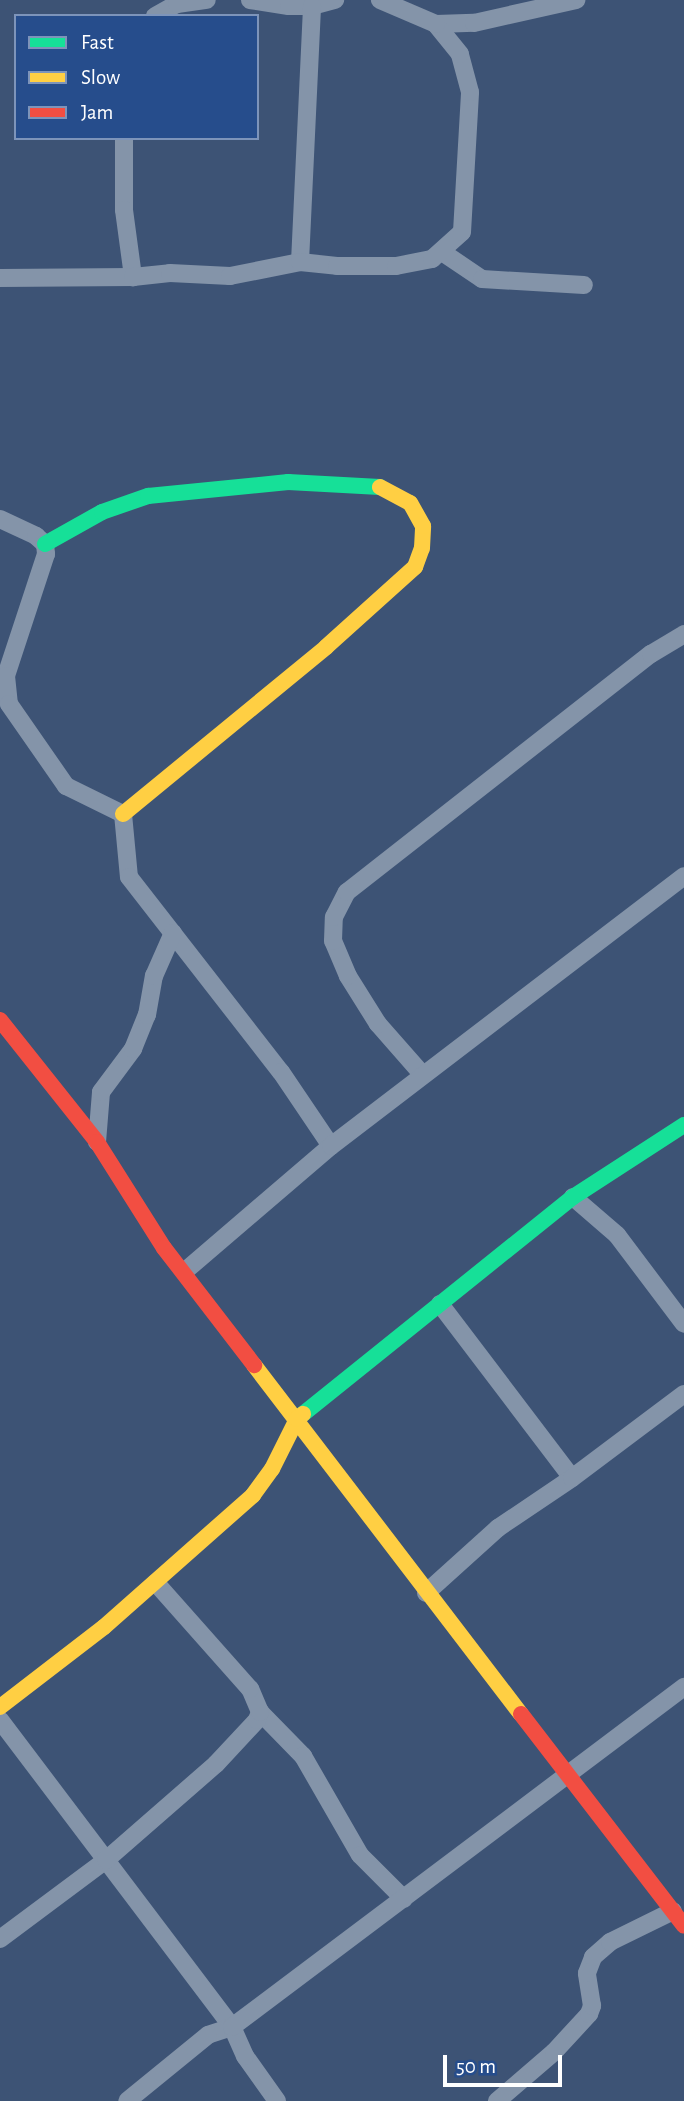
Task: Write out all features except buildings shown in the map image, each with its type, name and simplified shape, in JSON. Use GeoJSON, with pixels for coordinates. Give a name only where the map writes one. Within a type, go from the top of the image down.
{"type":"FeatureCollection","features":[{"type":"Feature","properties":{"kind":"street"},"geometry":{"type":"LineString","coordinates":[[159,14],[177,4],[207,0]]}},
{"type":"Feature","properties":{"kind":"street"},"geometry":{"type":"LineString","coordinates":[[250,0],[289,6],[312,6],[335,0]]}},
{"type":"Feature","properties":{"kind":"street"},"geometry":{"type":"LineString","coordinates":[[380,0],[436,24],[474,23],[576,0]]}},
{"type":"Feature","properties":{"kind":"street"},"geometry":{"type":"LineString","coordinates":[[300,262],[312,6]]}},
{"type":"Feature","properties":{"kind":"street"},"geometry":{"type":"LineString","coordinates":[[0,278],[133,277],[170,273],[230,276],[300,262],[337,266],[396,266],[432,259],[462,232],[470,92],[460,54],[436,24]]}},
{"type":"Feature","properties":{"kind":"street"},"geometry":{"type":"LineString","coordinates":[[124,140],[124,210],[133,277]]}},
{"type":"Feature","properties":{"kind":"street"},"geometry":{"type":"LineString","coordinates":[[442,252],[482,279],[584,285]]}},
{"type":"Feature","properties":{"kind":"street"},"geometry":{"type":"LineString","coordinates":[[45,544],[102,512],[148,496],[288,482],[373,485],[390,490],[410,503],[423,526],[422,548],[415,567],[326,647],[123,814]]}},
{"type":"Feature","properties":{"kind":"street"},"geometry":{"type":"LineString","coordinates":[[0,519],[36,536],[45,544]]}},
{"type":"Feature","properties":{"kind":"street"},"geometry":{"type":"LineString","coordinates":[[45,544],[43,565],[6,676],[9,704],[66,786],[123,814]]}},
{"type":"Feature","properties":{"kind":"street"},"geometry":{"type":"LineString","coordinates":[[422,1074],[378,1024],[348,976],[333,941],[334,917],[347,892],[651,654],[684,634]]}},
{"type":"Feature","properties":{"kind":"street"},"geometry":{"type":"LineString","coordinates":[[123,814],[129,877],[281,1072],[331,1146]]}},
{"type":"Feature","properties":{"kind":"street"},"geometry":{"type":"LineString","coordinates":[[185,1271],[331,1146],[684,876]]}},
{"type":"Feature","properties":{"kind":"street"},"geometry":{"type":"LineString","coordinates":[[97,1142],[101,1092],[133,1049],[147,1015],[154,976],[173,933]]}},
{"type":"Feature","properties":{"kind":"street"},"geometry":{"type":"LineString","coordinates":[[0,1020],[97,1142],[164,1248],[185,1271],[426,1593],[684,1926]]}},
{"type":"Feature","properties":{"kind":"street"},"geometry":{"type":"LineString","coordinates":[[0,1707],[156,1583],[253,1495],[272,1469],[297,1419],[573,1197],[684,1125]]}},
{"type":"Feature","properties":{"kind":"street"},"geometry":{"type":"LineString","coordinates":[[573,1197],[617,1236],[684,1324]]}},
{"type":"Feature","properties":{"kind":"street"},"geometry":{"type":"LineString","coordinates":[[440,1304],[572,1478]]}},
{"type":"Feature","properties":{"kind":"street"},"geometry":{"type":"LineString","coordinates":[[426,1593],[498,1528],[572,1478],[684,1394]]}},
{"type":"Feature","properties":{"kind":"street"},"geometry":{"type":"LineString","coordinates":[[156,1583],[250,1689],[260,1712],[303,1756],[360,1855],[404,1899]]}},
{"type":"Feature","properties":{"kind":"street"},"geometry":{"type":"LineString","coordinates":[[127,2101],[208,2035],[232,2027],[684,1687]]}},
{"type":"Feature","properties":{"kind":"street"},"geometry":{"type":"LineString","coordinates":[[0,1939],[106,1860],[216,1764],[257,1720],[260,1712]]}},
{"type":"Feature","properties":{"kind":"street"},"geometry":{"type":"LineString","coordinates":[[0,1720],[232,2027],[241,2049],[278,2101]]}},
{"type":"Feature","properties":{"kind":"street"},"geometry":{"type":"LineString","coordinates":[[497,2101],[554,2052],[589,2014],[592,2006],[587,1973],[593,1957],[610,1942],[673,1911]]}},
{"type":"Feature","properties":{"kind":"traffic: fast"},"geometry":{"type":"LineString","coordinates":[[45,544],[102,512],[148,496],[288,482],[380,487]]}},
{"type":"Feature","properties":{"kind":"traffic: fast"},"geometry":{"type":"LineString","coordinates":[[303,1414],[573,1197],[684,1125]]}},
{"type":"Feature","properties":{"kind":"traffic: slow"},"geometry":{"type":"LineString","coordinates":[[123,814],[326,647],[415,567],[422,548],[423,526],[410,503],[380,487]]}},
{"type":"Feature","properties":{"kind":"traffic: slow"},"geometry":{"type":"LineString","coordinates":[[254,1365],[521,1714]]}},
{"type":"Feature","properties":{"kind":"traffic: slow"},"geometry":{"type":"LineString","coordinates":[[0,1707],[104,1627],[253,1495],[272,1469],[297,1419],[303,1414]]}},
{"type":"Feature","properties":{"kind":"traffic: jam"},"geometry":{"type":"LineString","coordinates":[[0,1020],[97,1142],[164,1248],[254,1365]]}},
{"type":"Feature","properties":{"kind":"traffic: jam"},"geometry":{"type":"LineString","coordinates":[[521,1714],[684,1926]]}}]}
